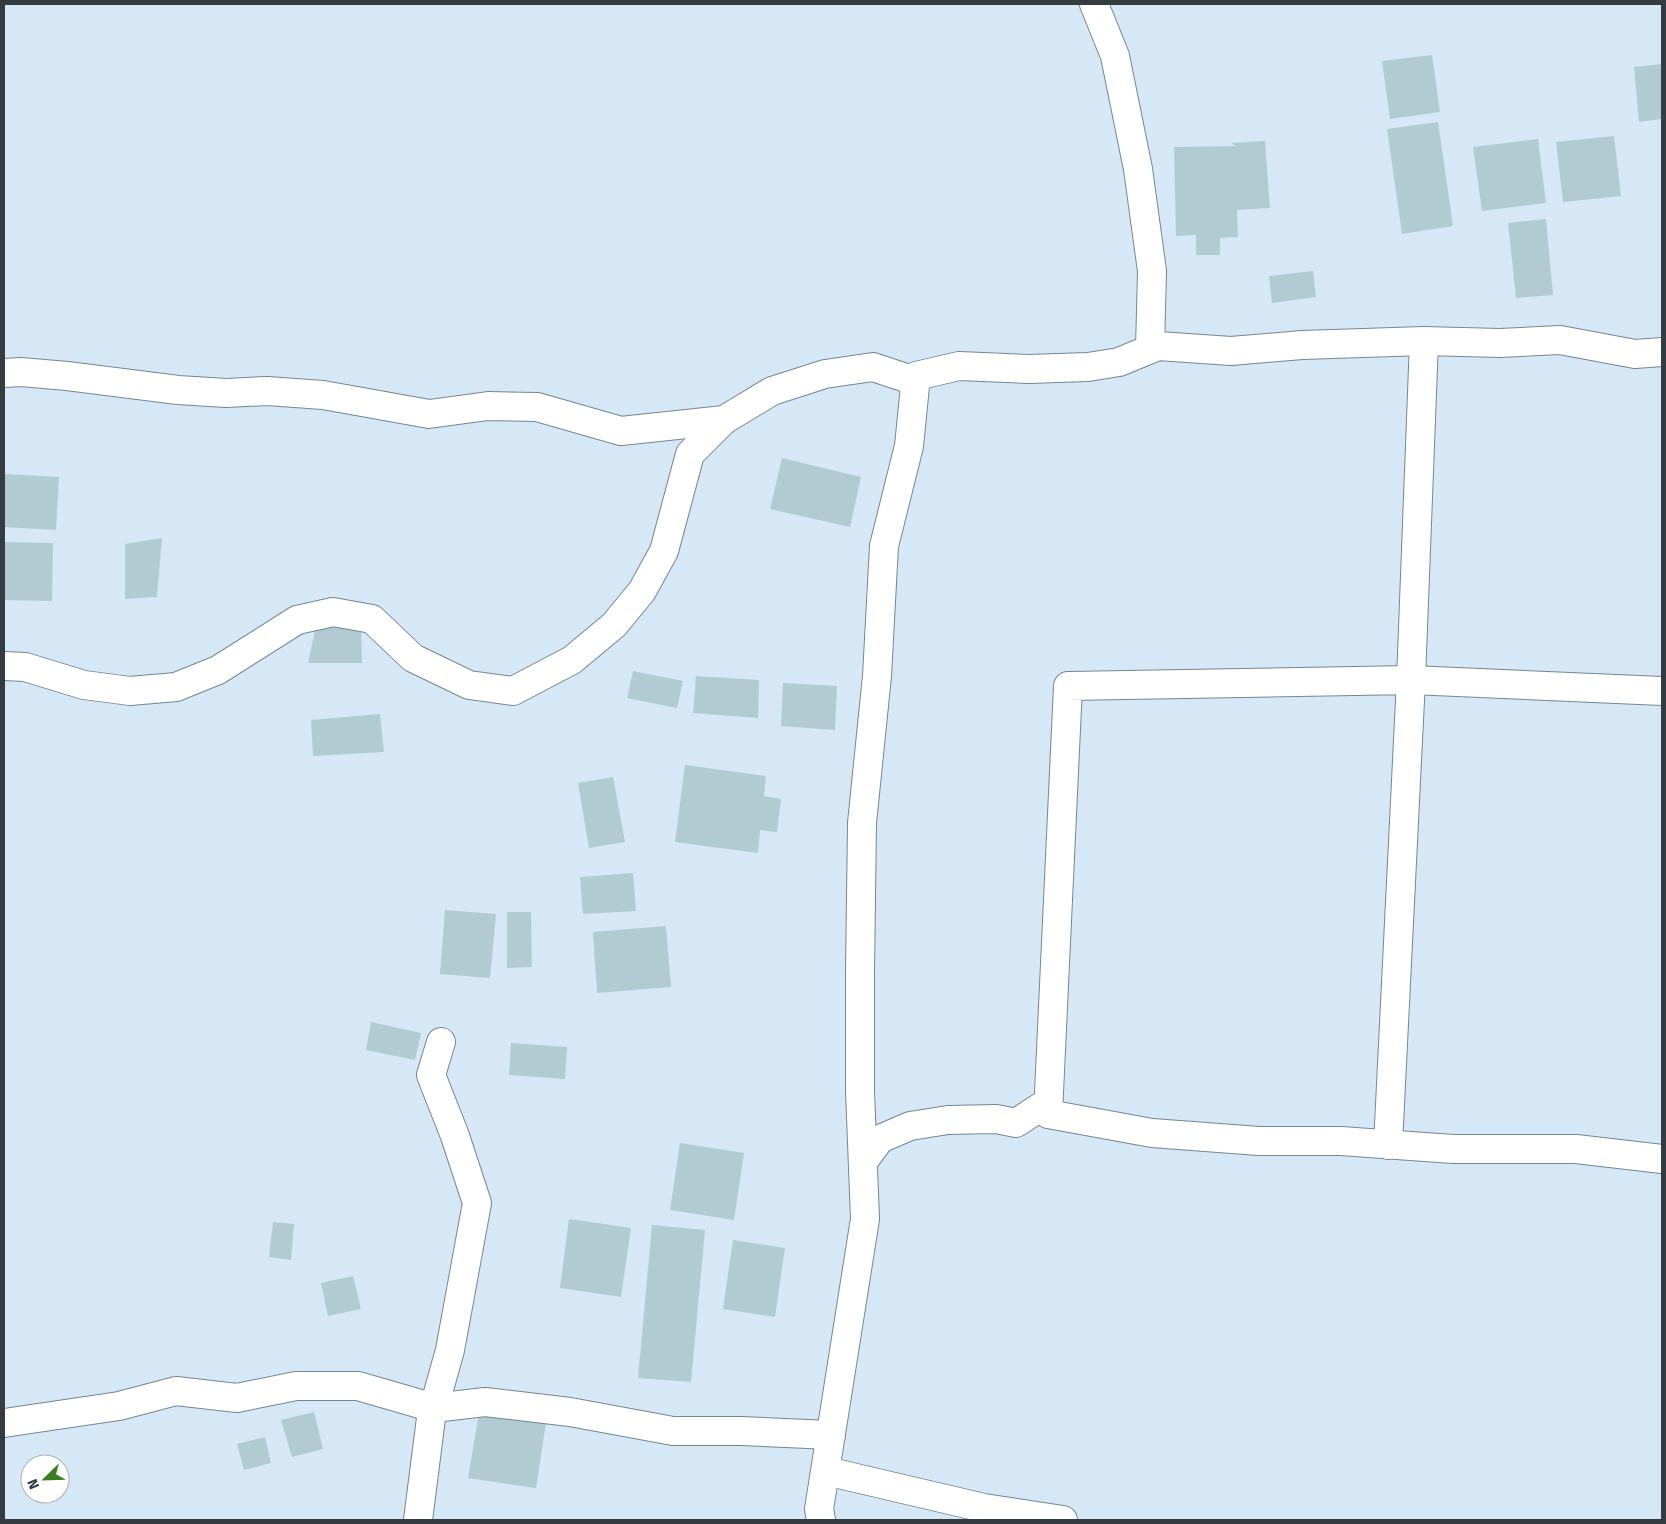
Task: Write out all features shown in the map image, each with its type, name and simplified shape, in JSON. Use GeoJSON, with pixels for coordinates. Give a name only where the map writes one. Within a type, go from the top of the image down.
{"type":"FeatureCollection","features":[{"type":"Feature","properties":{"kind":"street"},"geometry":{"type":"LineString","coordinates":[[1094,4],[1116,56],[1138,169],[1152,271],[1150,349]]}},
{"type":"Feature","properties":{"kind":"street"},"geometry":{"type":"LineString","coordinates":[[1388,1145],[1411,680],[1424,340]]}},
{"type":"Feature","properties":{"kind":"street"},"geometry":{"type":"LineString","coordinates":[[821,1520],[819,1509],[865,1219],[860,1091],[862,822],[878,676],[884,546],[909,446],[916,376],[959,366],[1029,369],[1088,367],[1120,362],[1158,346],[1231,351],[1302,345],[1424,340],[1500,342],[1560,340],[1635,354],[1662,352]]}},
{"type":"Feature","properties":{"kind":"street"},"geometry":{"type":"LineString","coordinates":[[4,666],[25,667],[84,684],[130,691],[176,687],[218,670],[297,620],[333,612],[372,619],[413,658],[469,685],[513,691],[572,660],[614,625],[642,591],[664,551],[690,454],[724,420],[772,391],[825,374],[873,367],[915,381]]}},
{"type":"Feature","properties":{"kind":"street"},"geometry":{"type":"LineString","coordinates":[[4,373],[21,372],[67,376],[178,390],[267,391],[323,395],[429,414],[488,406],[537,407],[621,430],[724,420]]}},
{"type":"Feature","properties":{"kind":"street"},"geometry":{"type":"LineString","coordinates":[[1662,691],[1411,680],[1068,686],[1048,1102],[1048,1114],[1152,1133],[1260,1140],[1341,1141],[1453,1149],[1576,1149],[1662,1159]]}},
{"type":"Feature","properties":{"kind":"street"},"geometry":{"type":"LineString","coordinates":[[418,1520],[431,1418],[450,1350],[477,1203],[455,1136],[431,1075],[441,1042]]}},
{"type":"Feature","properties":{"kind":"street"},"geometry":{"type":"LineString","coordinates":[[862,1162],[880,1139],[910,1126],[948,1120],[996,1119],[1016,1123],[1048,1102]]}},
{"type":"Feature","properties":{"kind":"street"},"geometry":{"type":"LineString","coordinates":[[4,1423],[118,1406],[176,1391],[237,1398],[296,1386],[358,1386],[434,1408],[485,1402],[570,1412],[673,1431],[741,1431],[831,1435]]}},
{"type":"Feature","properties":{"kind":"street"},"geometry":{"type":"LineString","coordinates":[[826,1471],[984,1508],[1064,1520]]}},
{"type":"Feature","properties":{"kind":"building"},"geometry":{"type":"Polygon","coordinates":[[[1432,55],[1440,112],[1390,119],[1382,61],[1432,55]]]}},
{"type":"Feature","properties":{"kind":"building"},"geometry":{"type":"Polygon","coordinates":[[[1662,64],[1662,119],[1639,122],[1634,67],[1662,64]]]}},
{"type":"Feature","properties":{"kind":"building"},"geometry":{"type":"Polygon","coordinates":[[[1438,122],[1453,226],[1402,234],[1387,129],[1438,122]]]}},
{"type":"Feature","properties":{"kind":"building"},"geometry":{"type":"Polygon","coordinates":[[[1614,136],[1621,196],[1563,202],[1556,142],[1614,136]]]}},
{"type":"Feature","properties":{"kind":"building"},"geometry":{"type":"Polygon","coordinates":[[[1538,139],[1546,203],[1482,211],[1473,147],[1538,139]]]}},
{"type":"Feature","properties":{"kind":"building"},"geometry":{"type":"Polygon","coordinates":[[[1265,141],[1270,208],[1237,210],[1238,237],[1220,238],[1220,255],[1196,255],[1196,235],[1176,236],[1174,147],[1236,146],[1231,143],[1265,141]]]}},
{"type":"Feature","properties":{"kind":"building"},"geometry":{"type":"Polygon","coordinates":[[[1546,219],[1553,295],[1516,298],[1508,223],[1546,219]]]}},
{"type":"Feature","properties":{"kind":"building"},"geometry":{"type":"Polygon","coordinates":[[[1313,271],[1316,297],[1272,303],[1269,276],[1313,271]]]}},
{"type":"Feature","properties":{"kind":"building"},"geometry":{"type":"Polygon","coordinates":[[[782,458],[861,477],[850,527],[770,509],[782,458]]]}},
{"type":"Feature","properties":{"kind":"building"},"geometry":{"type":"Polygon","coordinates":[[[4,474],[59,477],[56,530],[4,527],[4,474]]]}},
{"type":"Feature","properties":{"kind":"building"},"geometry":{"type":"Polygon","coordinates":[[[162,538],[157,597],[125,599],[125,544],[162,538]]]}},
{"type":"Feature","properties":{"kind":"building"},"geometry":{"type":"Polygon","coordinates":[[[4,542],[53,543],[52,601],[4,600],[4,542]]]}},
{"type":"Feature","properties":{"kind":"building"},"geometry":{"type":"Polygon","coordinates":[[[361,624],[362,663],[308,663],[316,626],[361,624]]]}},
{"type":"Feature","properties":{"kind":"building"},"geometry":{"type":"Polygon","coordinates":[[[633,671],[683,681],[677,708],[627,698],[633,671]]]}},
{"type":"Feature","properties":{"kind":"building"},"geometry":{"type":"Polygon","coordinates":[[[696,676],[759,680],[758,718],[693,713],[696,676]]]}},
{"type":"Feature","properties":{"kind":"building"},"geometry":{"type":"Polygon","coordinates":[[[783,683],[837,686],[835,730],[781,726],[783,683]]]}},
{"type":"Feature","properties":{"kind":"building"},"geometry":{"type":"Polygon","coordinates":[[[380,714],[384,752],[313,756],[311,720],[380,714]]]}},
{"type":"Feature","properties":{"kind":"building"},"geometry":{"type":"Polygon","coordinates":[[[685,765],[766,776],[764,796],[781,799],[777,832],[760,830],[758,853],[675,842],[685,765]]]}},
{"type":"Feature","properties":{"kind":"building"},"geometry":{"type":"Polygon","coordinates":[[[613,777],[625,842],[589,848],[578,783],[613,777]]]}},
{"type":"Feature","properties":{"kind":"building"},"geometry":{"type":"Polygon","coordinates":[[[633,873],[636,911],[583,914],[580,877],[633,873]]]}},
{"type":"Feature","properties":{"kind":"building"},"geometry":{"type":"Polygon","coordinates":[[[445,910],[496,914],[490,978],[440,974],[445,910]]]}},
{"type":"Feature","properties":{"kind":"building"},"geometry":{"type":"Polygon","coordinates":[[[507,912],[531,912],[532,967],[507,968],[507,912]]]}},
{"type":"Feature","properties":{"kind":"building"},"geometry":{"type":"Polygon","coordinates":[[[666,926],[671,987],[597,993],[593,932],[666,926]]]}},
{"type":"Feature","properties":{"kind":"building"},"geometry":{"type":"Polygon","coordinates":[[[371,1022],[421,1033],[415,1060],[366,1050],[371,1022]]]}},
{"type":"Feature","properties":{"kind":"building"},"geometry":{"type":"Polygon","coordinates":[[[511,1043],[567,1047],[565,1079],[509,1075],[511,1043]]]}},
{"type":"Feature","properties":{"kind":"building"},"geometry":{"type":"Polygon","coordinates":[[[680,1143],[744,1153],[734,1220],[670,1210],[680,1143]]]}},
{"type":"Feature","properties":{"kind":"building"},"geometry":{"type":"Polygon","coordinates":[[[569,1219],[631,1228],[621,1297],[560,1288],[569,1219]]]}},
{"type":"Feature","properties":{"kind":"building"},"geometry":{"type":"Polygon","coordinates":[[[273,1222],[294,1224],[291,1260],[269,1257],[273,1222]]]}},
{"type":"Feature","properties":{"kind":"building"},"geometry":{"type":"Polygon","coordinates":[[[652,1225],[705,1230],[691,1382],[638,1378],[652,1225]]]}},
{"type":"Feature","properties":{"kind":"building"},"geometry":{"type":"Polygon","coordinates":[[[733,1240],[785,1248],[775,1317],[723,1309],[733,1240]]]}},
{"type":"Feature","properties":{"kind":"building"},"geometry":{"type":"Polygon","coordinates":[[[353,1276],[361,1309],[328,1316],[321,1283],[353,1276]]]}},
{"type":"Feature","properties":{"kind":"building"},"geometry":{"type":"Polygon","coordinates":[[[314,1412],[323,1449],[292,1457],[281,1420],[314,1412]]]}},
{"type":"Feature","properties":{"kind":"building"},"geometry":{"type":"Polygon","coordinates":[[[479,1413],[546,1423],[536,1488],[468,1478],[479,1413]]]}},
{"type":"Feature","properties":{"kind":"building"},"geometry":{"type":"Polygon","coordinates":[[[265,1437],[271,1463],[244,1470],[237,1444],[265,1437]]]}}]}
